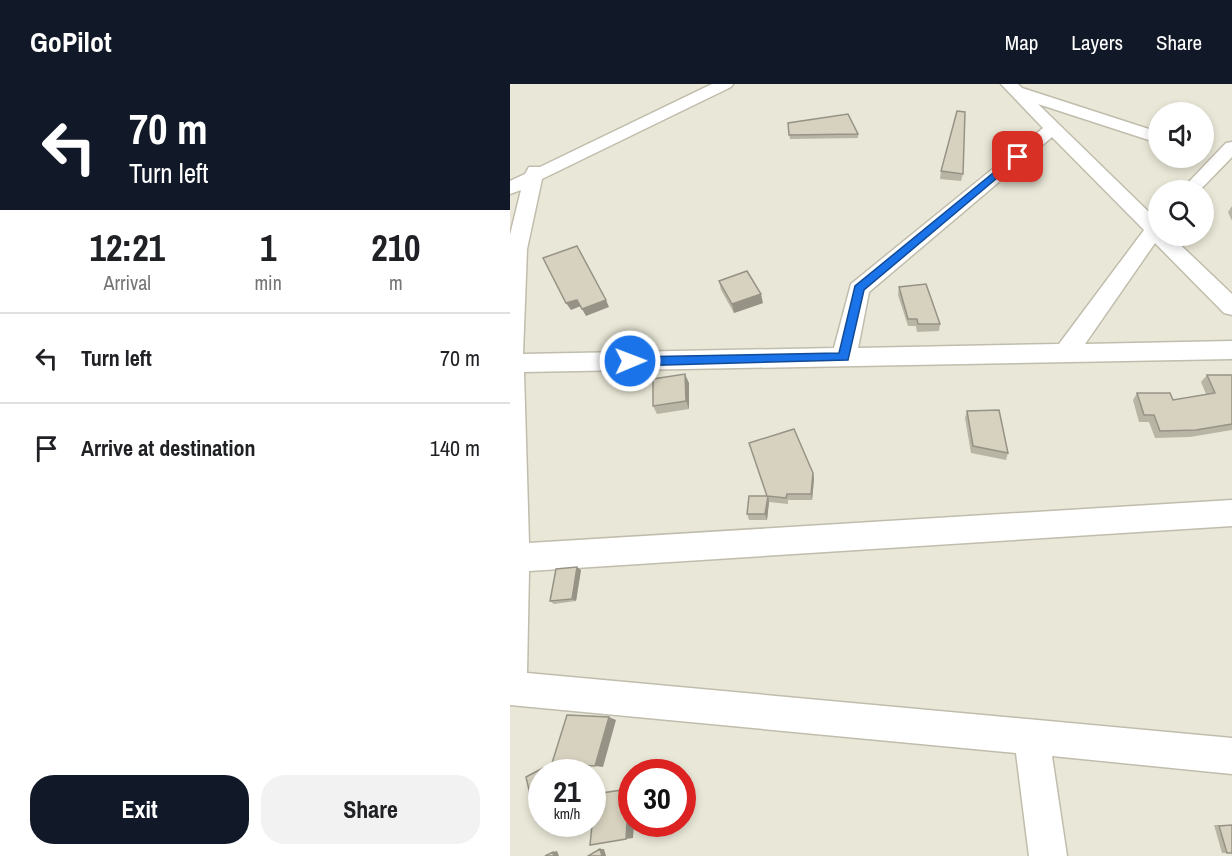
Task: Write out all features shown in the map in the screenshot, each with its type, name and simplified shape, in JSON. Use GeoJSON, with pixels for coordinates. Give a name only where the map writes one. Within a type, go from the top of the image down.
{"type":"FeatureCollection","features":[{"type":"Feature","properties":{"kind":"street"},"geometry":{"type":"LineString","coordinates":[[510,188],[725,84]]}},
{"type":"Feature","properties":{"kind":"street"},"geometry":{"type":"LineString","coordinates":[[1009,86],[1148,221]]}},
{"type":"Feature","properties":{"kind":"street"},"geometry":{"type":"LineString","coordinates":[[1009,86],[1148,135]]}},
{"type":"Feature","properties":{"kind":"street"},"geometry":{"type":"LineString","coordinates":[[844,357],[859,289],[1053,128]]}},
{"type":"Feature","properties":{"kind":"street"},"geometry":{"type":"LineString","coordinates":[[1199,180],[1222,155]]}},
{"type":"Feature","properties":{"kind":"street"},"geometry":{"type":"LineString","coordinates":[[535,174],[517,249],[510,334],[515,558],[510,687],[1232,756]]}},
{"type":"Feature","properties":{"kind":"street"},"geometry":{"type":"LineString","coordinates":[[1066,353],[1148,244]]}},
{"type":"Feature","properties":{"kind":"street"},"geometry":{"type":"LineString","coordinates":[[1173,246],[1232,307]]}},
{"type":"Feature","properties":{"kind":"street"},"geometry":{"type":"LineString","coordinates":[[511,363],[1232,350]]}},
{"type":"Feature","properties":{"kind":"street"},"geometry":{"type":"LineString","coordinates":[[515,558],[1232,513]]}},
{"type":"Feature","properties":{"kind":"street"},"geometry":{"type":"LineString","coordinates":[[1032,738],[1048,856]]}},
{"type":"Feature","properties":{"kind":"shaded area"},"geometry":{"type":"Polygon","coordinates":[[[510,84],[1232,84],[1232,856],[510,856],[510,84]]]}},
{"type":"Feature","properties":{"kind":"building"},"geometry":{"type":"Polygon","coordinates":[[[957,111],[965,112],[963,174],[941,171],[957,111]]]}},
{"type":"Feature","properties":{"kind":"building"},"geometry":{"type":"Polygon","coordinates":[[[848,114],[858,134],[789,135],[788,123],[848,114]]]}},
{"type":"Feature","properties":{"kind":"building"},"geometry":{"type":"Polygon","coordinates":[[[577,246],[606,300],[582,309],[577,300],[566,303],[543,258],[577,246]]]}},
{"type":"Feature","properties":{"kind":"building"},"geometry":{"type":"Polygon","coordinates":[[[747,271],[761,294],[732,304],[719,281],[747,271]]]}},
{"type":"Feature","properties":{"kind":"building"},"geometry":{"type":"Polygon","coordinates":[[[926,284],[940,324],[918,324],[917,319],[908,319],[899,287],[926,284]]]}},
{"type":"Feature","properties":{"kind":"building"},"geometry":{"type":"Polygon","coordinates":[[[685,374],[686,401],[653,406],[653,379],[685,374]]]}},
{"type":"Feature","properties":{"kind":"building"},"geometry":{"type":"Polygon","coordinates":[[[1207,375],[1232,375],[1232,424],[1196,430],[1160,431],[1154,415],[1144,415],[1137,393],[1170,393],[1173,400],[1215,393],[1207,375]]]}},
{"type":"Feature","properties":{"kind":"building"},"geometry":{"type":"Polygon","coordinates":[[[999,410],[1008,453],[973,446],[967,411],[999,410]]]}},
{"type":"Feature","properties":{"kind":"building"},"geometry":{"type":"Polygon","coordinates":[[[794,429],[813,473],[811,494],[787,494],[786,498],[768,496],[765,514],[747,514],[749,496],[767,496],[749,443],[794,429]]]}},
{"type":"Feature","properties":{"kind":"building"},"geometry":{"type":"Polygon","coordinates":[[[577,567],[572,599],[550,601],[556,569],[577,567]]]}},
{"type":"Feature","properties":{"kind":"building"},"geometry":{"type":"Polygon","coordinates":[[[567,715],[609,717],[597,759],[553,759],[567,715]]]}},
{"type":"Feature","properties":{"kind":"building"},"geometry":{"type":"Polygon","coordinates":[[[618,791],[618,837],[626,837],[626,839],[590,845],[591,837],[606,837],[606,792],[618,791]]]}},
{"type":"Feature","properties":{"kind":"building"},"geometry":{"type":"Polygon","coordinates":[[[1232,825],[1232,853],[1227,853],[1219,826],[1232,825]]]}},
{"type":"Feature","properties":{"kind":"building"},"geometry":{"type":"Polygon","coordinates":[[[600,849],[602,856],[588,856],[600,849]]]}},
{"type":"Feature","properties":{"kind":"route"},"geometry":{"type":"LineString","coordinates":[[630,361],[844,357],[859,289],[1018,157]]}}]}
